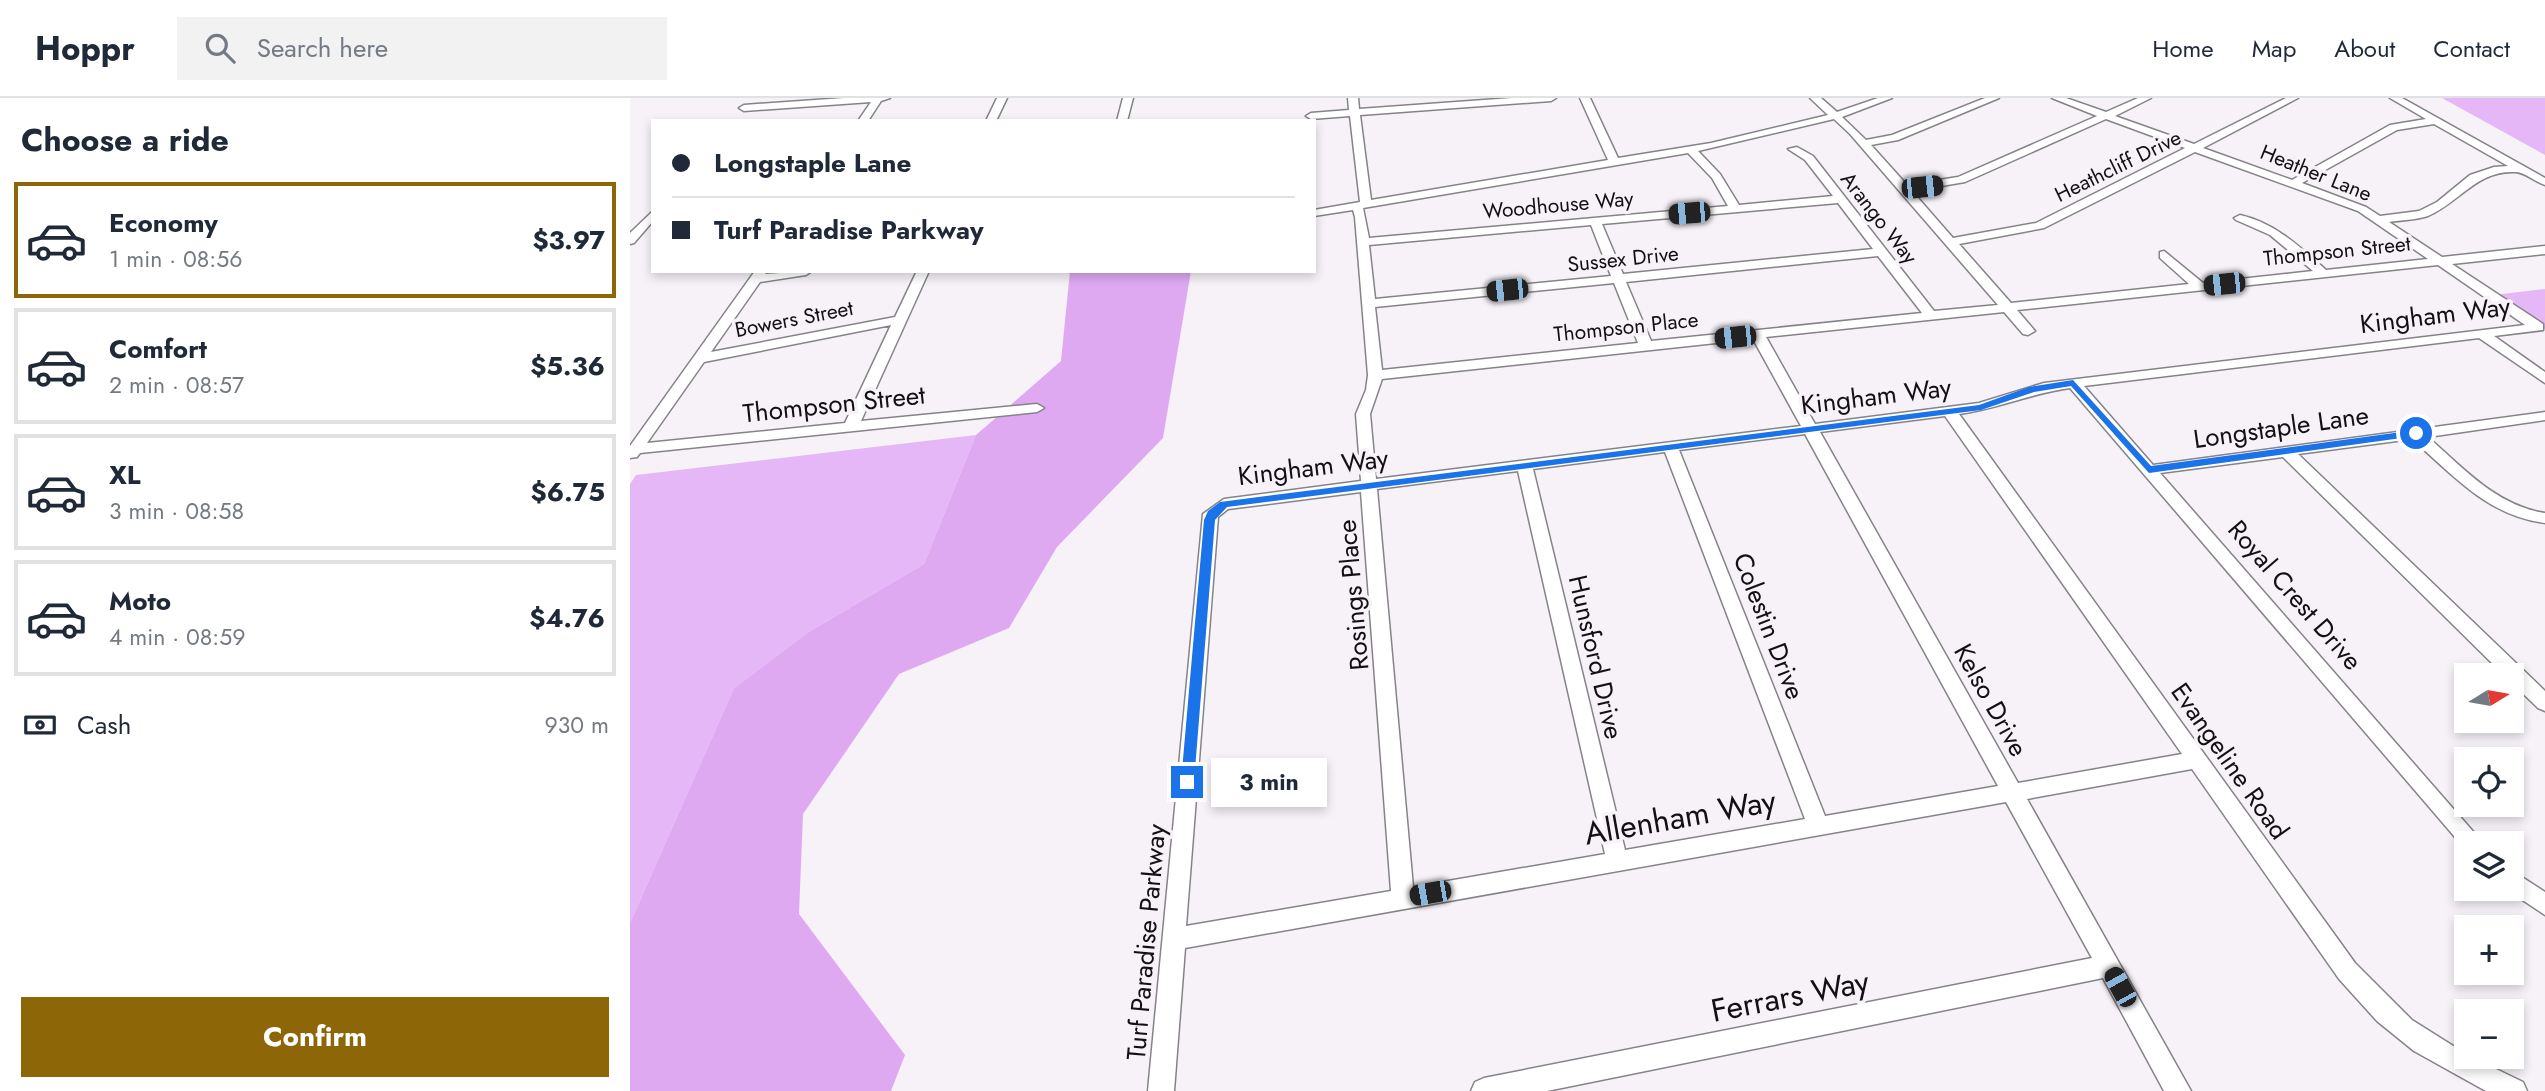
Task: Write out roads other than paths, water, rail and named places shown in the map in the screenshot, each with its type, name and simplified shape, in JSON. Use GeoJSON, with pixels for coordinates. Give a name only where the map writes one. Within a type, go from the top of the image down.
{"type":"FeatureCollection","features":[{"type":"Feature","properties":{"kind":"street"},"geometry":{"type":"LineString","coordinates":[[753,98],[741,111],[885,98]]}},
{"type":"Feature","properties":{"kind":"street"},"geometry":{"type":"LineString","coordinates":[[864,119],[878,98]]}},
{"type":"Feature","properties":{"kind":"street"},"geometry":{"type":"LineString","coordinates":[[992,119],[1002,98]]}},
{"type":"Feature","properties":{"kind":"street"},"geometry":{"type":"LineString","coordinates":[[1123,119],[1128,98]]}},
{"type":"Feature","properties":{"kind":"street","name":"Rosings Place"},"geometry":{"type":"LineString","coordinates":[[1353,98],[1363,191],[1363,242],[1375,375],[1375,383],[1363,414],[1403,898]]}},
{"type":"Feature","properties":{"kind":"street"},"geometry":{"type":"LineString","coordinates":[[1311,116],[1551,98]]}},
{"type":"Feature","properties":{"kind":"street"},"geometry":{"type":"LineString","coordinates":[[1585,98],[1615,163]]}},
{"type":"Feature","properties":{"kind":"street"},"geometry":{"type":"LineString","coordinates":[[1815,98],[1864,143],[2028,331]]}},
{"type":"Feature","properties":{"kind":"street"},"geometry":{"type":"LineString","coordinates":[[1316,213],[1691,150],[1835,116],[1887,98]]}},
{"type":"Feature","properties":{"kind":"street"},"geometry":{"type":"LineString","coordinates":[[1864,143],[1894,138],[1994,98]]}},
{"type":"Feature","properties":{"kind":"street","name":"Heather Lane"},"geometry":{"type":"LineString","coordinates":[[2057,98],[2362,209],[2538,327]]}},
{"type":"Feature","properties":{"kind":"street"},"geometry":{"type":"LineString","coordinates":[[1904,189],[1961,180],[2146,98]]}},
{"type":"Feature","properties":{"kind":"street","name":"Heathcliff Drive"},"geometry":{"type":"LineString","coordinates":[[1950,242],[2040,226],[2293,98]]}},
{"type":"Feature","properties":{"kind":"street"},"geometry":{"type":"LineString","coordinates":[[2395,98],[2545,182]]}},
{"type":"Feature","properties":{"kind":"street"},"geometry":{"type":"LineString","coordinates":[[2295,183],[2394,127],[2436,121]]}},
{"type":"Feature","properties":{"kind":"street","name":"Arango Way"},"geometry":{"type":"LineString","coordinates":[[1793,149],[1809,158],[1931,316]]}},
{"type":"Feature","properties":{"kind":"street"},"geometry":{"type":"LineString","coordinates":[[1691,150],[1716,176],[1735,208]]}},
{"type":"Feature","properties":{"kind":"street"},"geometry":{"type":"LineString","coordinates":[[2378,220],[2422,214],[2441,205],[2474,177],[2494,170],[2520,168]]}},
{"type":"Feature","properties":{"kind":"street","name":"Woodhouse Way"},"geometry":{"type":"LineString","coordinates":[[1363,242],[1840,199]]}},
{"type":"Feature","properties":{"kind":"street"},"geometry":{"type":"LineString","coordinates":[[639,231],[651,216]]}},
{"type":"Feature","properties":{"kind":"street"},"geometry":{"type":"LineString","coordinates":[[2240,218],[2255,221],[2323,274]]}},
{"type":"Feature","properties":{"kind":"street"},"geometry":{"type":"LineString","coordinates":[[1595,221],[1646,346]]}},
{"type":"Feature","properties":{"kind":"street","name":"Thompson Street"},"geometry":{"type":"LineString","coordinates":[[2008,308],[2545,250]]}},
{"type":"Feature","properties":{"kind":"street","name":"Sussex Drive"},"geometry":{"type":"LineString","coordinates":[[1368,304],[1881,252]]}},
{"type":"Feature","properties":{"kind":"street"},"geometry":{"type":"LineString","coordinates":[[2164,255],[2200,287]]}},
{"type":"Feature","properties":{"kind":"street"},"geometry":{"type":"LineString","coordinates":[[633,453],[758,275],[782,273]]}},
{"type":"Feature","properties":{"kind":"street"},"geometry":{"type":"LineString","coordinates":[[851,427],[920,277]]}},
{"type":"Feature","properties":{"kind":"street","name":"Thompson Place"},"geometry":{"type":"LineString","coordinates":[[1375,375],[2008,308]]}},
{"type":"Feature","properties":{"kind":"street","name":"Bowers Street"},"geometry":{"type":"LineString","coordinates":[[697,359],[899,320]]}},
{"type":"Feature","properties":{"kind":"street","name":"Kingham Way"},"geometry":{"type":"LineString","coordinates":[[1217,508],[1234,501],[1949,411],[1996,404],[2032,389],[2073,383],[2538,327]]}},
{"type":"Feature","properties":{"kind":"street"},"geometry":{"type":"LineString","coordinates":[[2482,334],[2545,379]]}},
{"type":"Feature","properties":{"kind":"street","name":"Kelso Drive"},"geometry":{"type":"LineString","coordinates":[[1758,335],[2178,1091]]}},
{"type":"Feature","properties":{"kind":"street","name":"Royal Crest Drive"},"geometry":{"type":"LineString","coordinates":[[2073,383],[2463,831]]}},
{"type":"Feature","properties":{"kind":"street","name":"Thompson Street"},"geometry":{"type":"LineString","coordinates":[[633,453],[1037,408]]}},
{"type":"Feature","properties":{"kind":"street","name":"Evangeline Road"},"geometry":{"type":"LineString","coordinates":[[1949,411],[2347,971],[2371,999],[2419,1042],[2447,1060],[2514,1091]]}},
{"type":"Feature","properties":{"kind":"street","name":"Longstaple Lane"},"geometry":{"type":"LineString","coordinates":[[2149,470],[2545,416]]}},
{"type":"Feature","properties":{"kind":"street"},"geometry":{"type":"LineString","coordinates":[[2416,433],[2505,508],[2528,517],[2545,518]]}},
{"type":"Feature","properties":{"kind":"street","name":"Colestin Drive"},"geometry":{"type":"LineString","coordinates":[[1670,446],[1818,825]]}},
{"type":"Feature","properties":{"kind":"street"},"geometry":{"type":"LineString","coordinates":[[2286,451],[2545,703]]}},
{"type":"Feature","properties":{"kind":"street","name":"Hunsford Drive"},"geometry":{"type":"LineString","coordinates":[[1524,465],[1617,860]]}},
{"type":"Feature","properties":{"kind":"street","name":"Turf Paradise Parkway"},"geometry":{"type":"LineString","coordinates":[[1161,1091],[1209,520],[1217,508]]}},
{"type":"Feature","properties":{"kind":"street","name":"Allenham Way"},"geometry":{"type":"LineString","coordinates":[[1174,939],[2197,760]]}},
{"type":"Feature","properties":{"kind":"street"},"geometry":{"type":"LineString","coordinates":[[2524,890],[2545,905]]}},
{"type":"Feature","properties":{"kind":"street","name":"Ferrars Way"},"geometry":{"type":"LineString","coordinates":[[1484,1091],[2109,966]]}}]}
